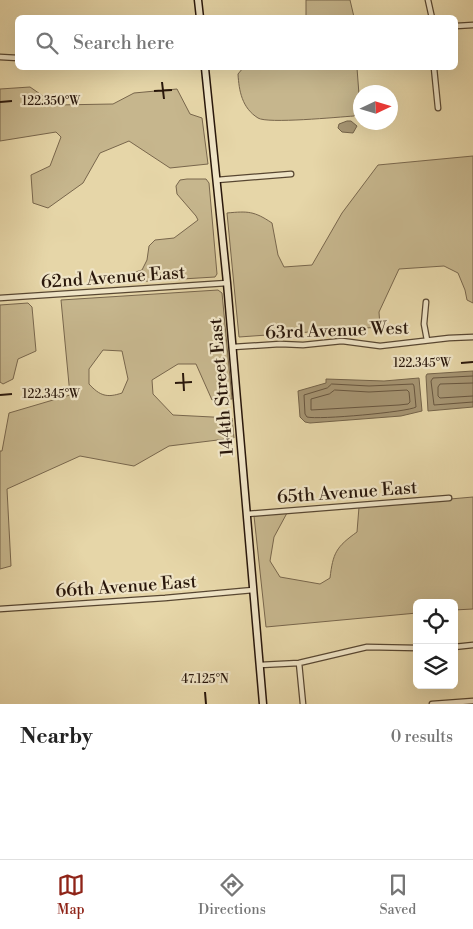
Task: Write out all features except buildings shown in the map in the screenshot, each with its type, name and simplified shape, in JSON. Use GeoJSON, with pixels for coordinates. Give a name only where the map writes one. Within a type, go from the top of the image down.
{"type":"FeatureCollection","features":[{"type":"Feature","properties":{"kind":"street"},"geometry":{"type":"LineString","coordinates":[[198,0],[200,15]]}},
{"type":"Feature","properties":{"kind":"street"},"geometry":{"type":"LineString","coordinates":[[428,0],[431,15]]}},
{"type":"Feature","properties":{"kind":"street"},"geometry":{"type":"LineString","coordinates":[[458,26],[473,24]]}},
{"type":"Feature","properties":{"kind":"street"},"geometry":{"type":"LineString","coordinates":[[0,57],[15,58]]}},
{"type":"Feature","properties":{"kind":"street","name":"144th Street East"},"geometry":{"type":"LineString","coordinates":[[205,70],[227,283],[263,704]]}},
{"type":"Feature","properties":{"kind":"street"},"geometry":{"type":"LineString","coordinates":[[434,70],[438,108]]}},
{"type":"Feature","properties":{"kind":"street"},"geometry":{"type":"LineString","coordinates":[[217,180],[292,174]]}},
{"type":"Feature","properties":{"kind":"street","name":"62nd Avenue East"},"geometry":{"type":"LineString","coordinates":[[0,298],[227,283]]}},
{"type":"Feature","properties":{"kind":"street"},"geometry":{"type":"LineString","coordinates":[[426,302],[424,324],[427,340]]}},
{"type":"Feature","properties":{"kind":"street","name":"63rd Avenue West"},"geometry":{"type":"LineString","coordinates":[[232,347],[280,344],[303,345],[342,341],[380,346],[473,337]]}},
{"type":"Feature","properties":{"kind":"street","name":"65th Avenue East"},"geometry":{"type":"LineString","coordinates":[[247,514],[449,498]]}},
{"type":"Feature","properties":{"kind":"street","name":"66th Avenue East"},"geometry":{"type":"LineString","coordinates":[[0,610],[253,590]]}},
{"type":"Feature","properties":{"kind":"street"},"geometry":{"type":"LineString","coordinates":[[458,647],[473,646]]}},
{"type":"Feature","properties":{"kind":"street"},"geometry":{"type":"LineString","coordinates":[[260,665],[299,663],[367,647],[413,648]]}},
{"type":"Feature","properties":{"kind":"street"},"geometry":{"type":"LineString","coordinates":[[299,663],[303,704]]}},
{"type":"Feature","properties":{"kind":"street"},"geometry":{"type":"LineString","coordinates":[[432,704],[473,701]]}},
{"type":"Feature","properties":{"kind":"shaded area"},"geometry":{"type":"Polygon","coordinates":[[[306,0],[350,0],[354,15],[306,15],[306,0]]]}},
{"type":"Feature","properties":{"kind":"shaded area"},"geometry":{"type":"Polygon","coordinates":[[[241,70],[357,70],[358,85],[353,85],[353,116],[264,120],[258,118],[248,109],[242,99],[238,74],[241,70]]]}},
{"type":"Feature","properties":{"kind":"shaded area"},"geometry":{"type":"Polygon","coordinates":[[[30,87],[56,105],[113,104],[134,93],[177,89],[190,114],[202,118],[208,164],[170,168],[129,141],[100,153],[83,183],[48,208],[33,203],[31,175],[50,166],[61,137],[56,132],[0,141],[0,89],[30,87]]]}},
{"type":"Feature","properties":{"kind":"shaded area"},"geometry":{"type":"Polygon","coordinates":[[[473,156],[473,303],[467,300],[458,273],[444,266],[399,269],[379,312],[380,327],[239,337],[227,213],[251,213],[272,223],[278,255],[284,267],[312,265],[342,213],[378,165],[473,156]]]}},
{"type":"Feature","properties":{"kind":"shaded area"},"geometry":{"type":"Polygon","coordinates":[[[206,179],[209,183],[217,274],[215,277],[132,282],[127,277],[129,274],[142,270],[147,260],[149,246],[155,240],[174,238],[198,220],[177,194],[176,186],[180,180],[206,179]]]}},
{"type":"Feature","properties":{"kind":"shaded area"},"geometry":{"type":"Polygon","coordinates":[[[218,290],[222,293],[232,399],[212,400],[196,364],[178,364],[152,380],[153,394],[173,415],[232,418],[234,438],[169,446],[134,466],[80,456],[7,489],[11,566],[0,569],[0,451],[2,451],[9,413],[70,395],[61,300],[218,290]],[[103,350],[89,369],[89,384],[104,395],[122,393],[128,379],[122,351],[103,350]]]}},
{"type":"Feature","properties":{"kind":"shaded area"},"geometry":{"type":"Polygon","coordinates":[[[28,303],[32,307],[36,351],[18,359],[13,379],[3,384],[0,382],[0,305],[28,303]]]}},
{"type":"Feature","properties":{"kind":"shaded area"},"geometry":{"type":"Polygon","coordinates":[[[473,497],[473,609],[458,610],[458,599],[413,599],[413,613],[266,627],[254,516],[287,513],[274,537],[270,561],[280,577],[320,584],[330,578],[334,556],[337,551],[344,542],[357,532],[359,507],[473,497]]]}},
{"type":"Feature","properties":{"kind":"water"},"geometry":{"type":"Polygon","coordinates":[[[351,121],[353,123],[353,130],[355,130],[353,133],[342,132],[338,128],[339,124],[351,121]]]}},
{"type":"Feature","properties":{"kind":"water"},"geometry":{"type":"Polygon","coordinates":[[[473,371],[473,407],[428,411],[427,374],[473,371]]]}},
{"type":"Feature","properties":{"kind":"water"},"geometry":{"type":"Polygon","coordinates":[[[419,378],[422,411],[401,416],[310,423],[305,422],[300,417],[298,391],[326,383],[326,379],[384,381],[419,378]]]}}]}
